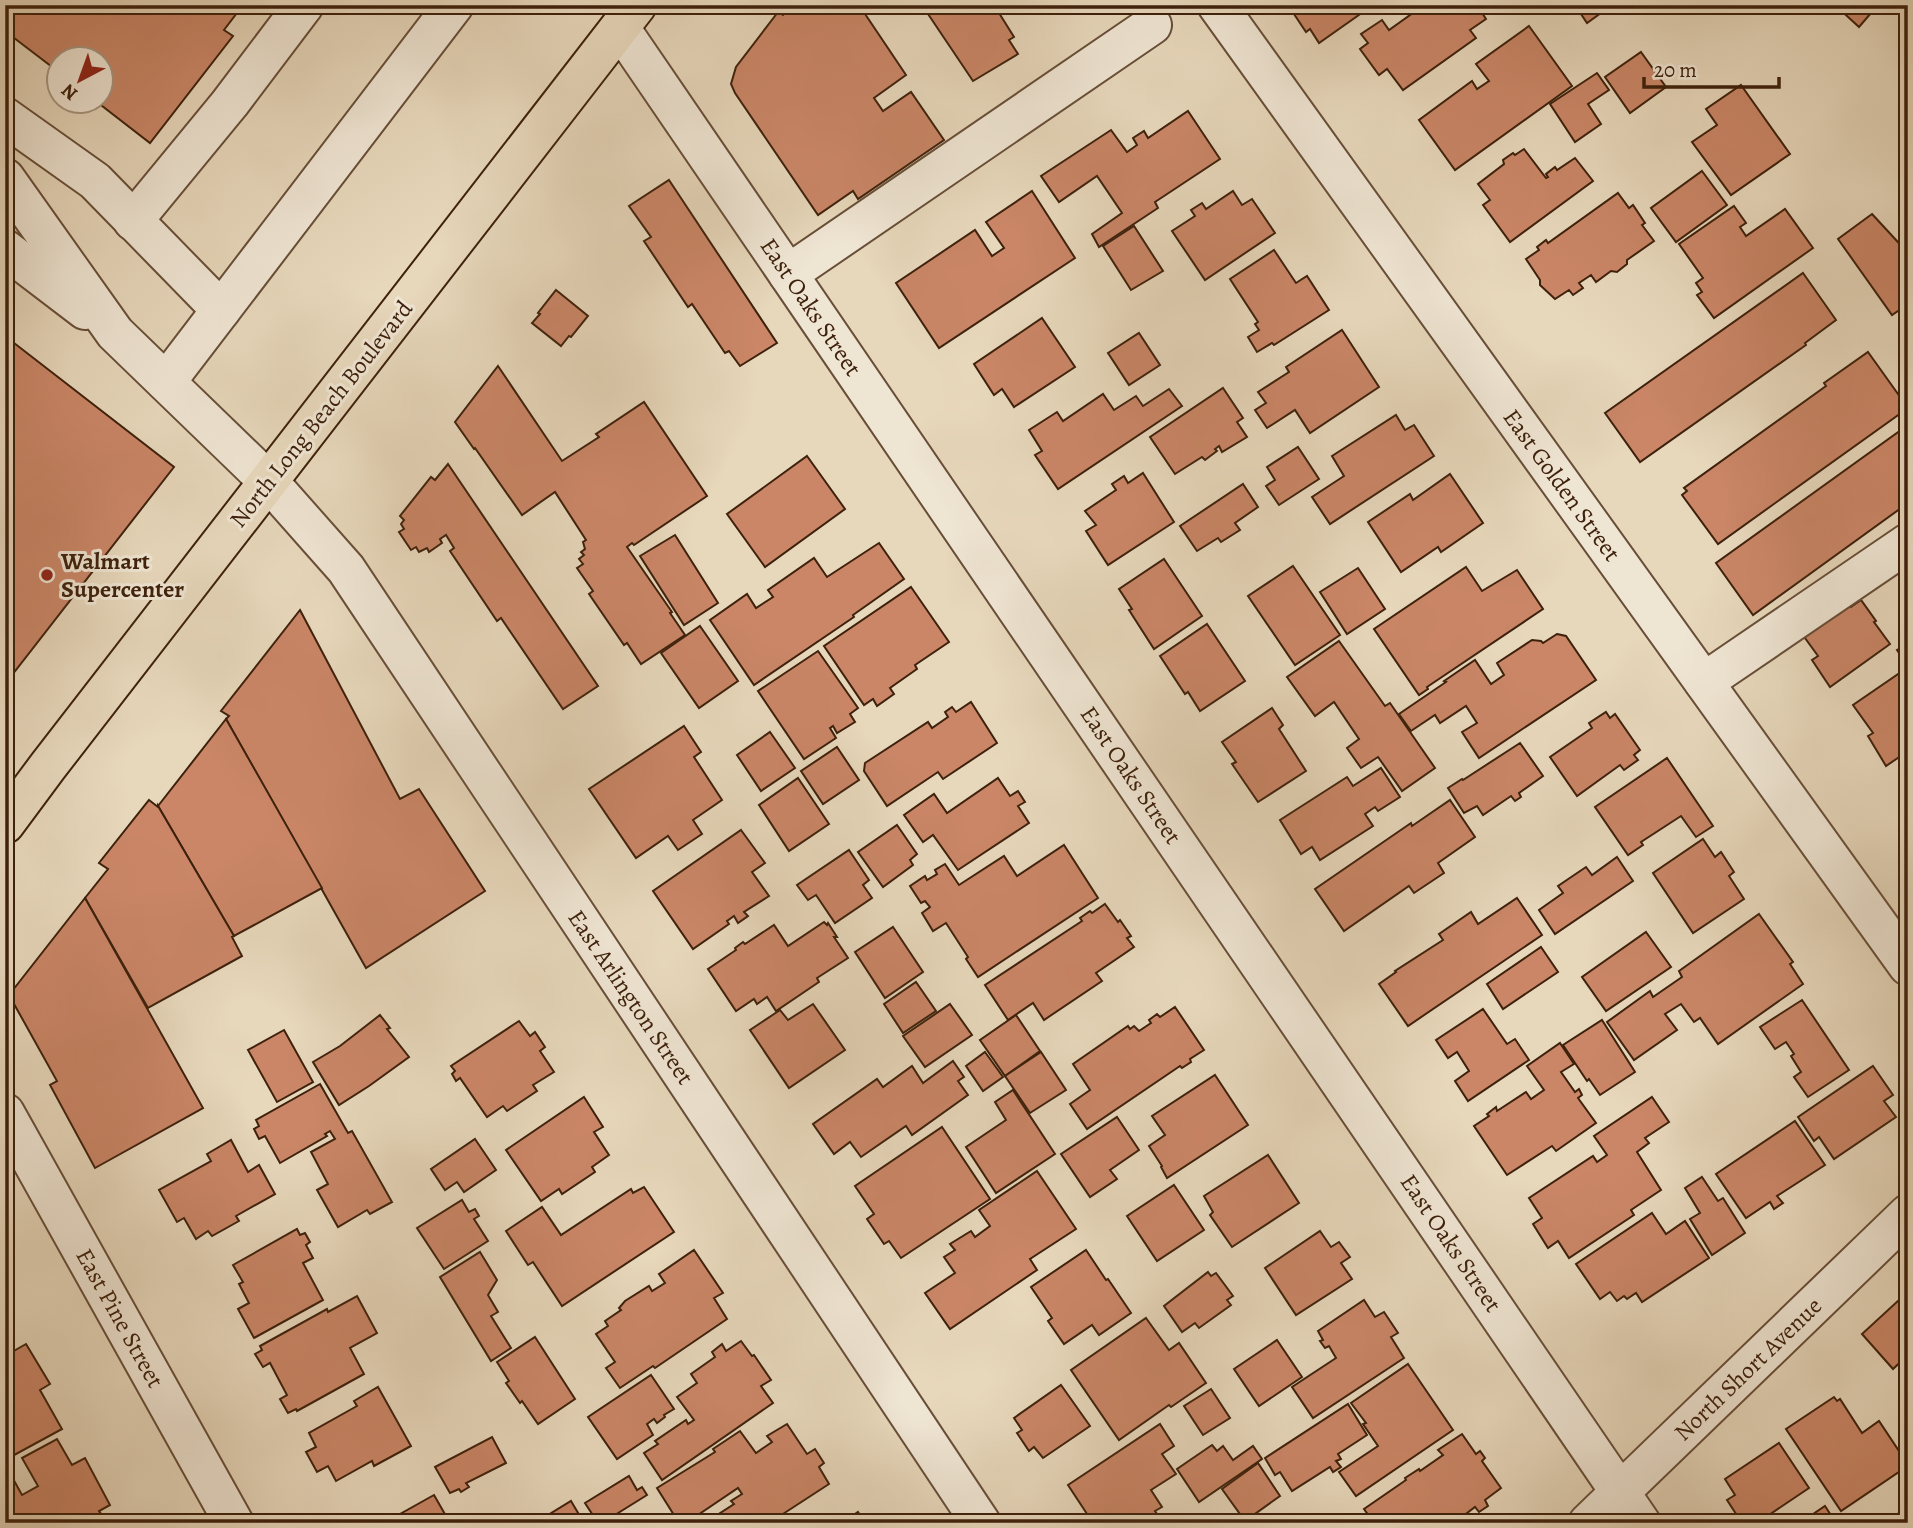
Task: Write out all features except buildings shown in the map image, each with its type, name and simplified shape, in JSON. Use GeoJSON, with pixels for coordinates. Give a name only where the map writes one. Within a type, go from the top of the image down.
{"type":"FeatureCollection","features":[{"type":"Feature","properties":{"kind":"main road","name":"North Long Beach Boulevard"},"geometry":{"type":"LineString","coordinates":[[5,824],[633,11]]}},
{"type":"Feature","properties":{"kind":"street"},"geometry":{"type":"LineString","coordinates":[[134,221],[230,103],[304,5]]}},
{"type":"Feature","properties":{"kind":"street"},"geometry":{"type":"LineString","coordinates":[[166,382],[454,5]]}},
{"type":"Feature","properties":{"kind":"street","name":"East Golden Street"},"geometry":{"type":"LineString","coordinates":[[1217,5],[1908,965]]}},
{"type":"Feature","properties":{"kind":"street","name":"East Oaks Street"},"geometry":{"type":"LineString","coordinates":[[633,11],[788,274],[1631,1507]]}},
{"type":"Feature","properties":{"kind":"street"},"geometry":{"type":"LineString","coordinates":[[788,274],[1152,25]]}},
{"type":"Feature","properties":{"kind":"street"},"geometry":{"type":"LineString","coordinates":[[5,117],[95,181],[221,310]]}},
{"type":"Feature","properties":{"kind":"street"},"geometry":{"type":"LineString","coordinates":[[5,178],[115,333]]}},
{"type":"Feature","properties":{"kind":"street"},"geometry":{"type":"LineString","coordinates":[[5,249],[115,333]]}},
{"type":"Feature","properties":{"kind":"street","name":"East Arlington Street"},"geometry":{"type":"LineString","coordinates":[[115,333],[269,482],[346,569],[981,1523]]}},
{"type":"Feature","properties":{"kind":"street"},"geometry":{"type":"LineString","coordinates":[[1704,682],[1908,543]]}},
{"type":"Feature","properties":{"kind":"street","name":"East Pine Street"},"geometry":{"type":"LineString","coordinates":[[5,1113],[234,1523]]}},
{"type":"Feature","properties":{"kind":"street","name":"North Short Avenue"},"geometry":{"type":"LineString","coordinates":[[1588,1523],[1631,1507],[1908,1214]]}},
{"type":"Feature","properties":{"kind":"place","name":"Walmart Supercenter"},"geometry":{"type":"Point","coordinates":[47,575]}}]}
